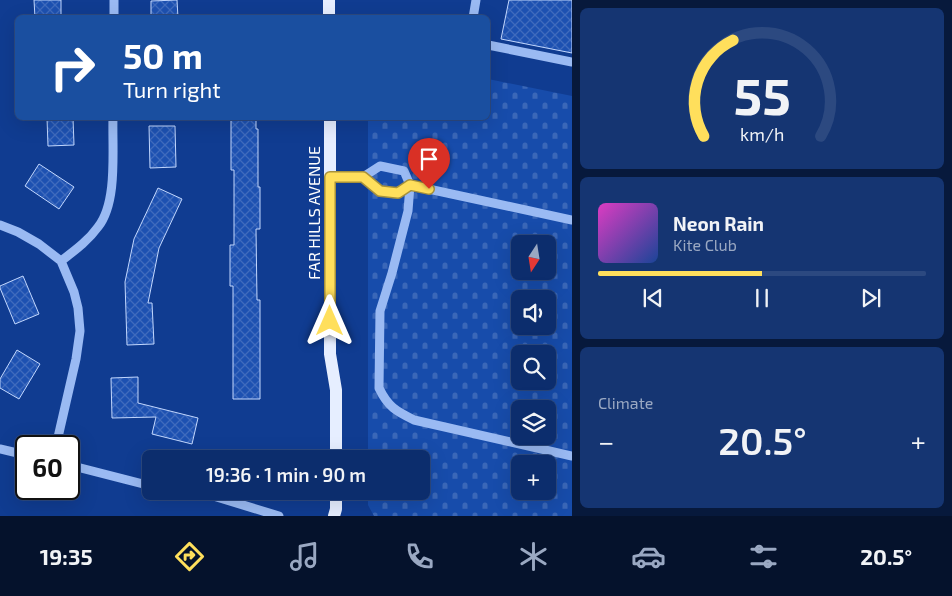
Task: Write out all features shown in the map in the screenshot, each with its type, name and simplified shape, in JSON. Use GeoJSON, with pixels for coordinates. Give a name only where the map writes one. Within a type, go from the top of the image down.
{"type":"FeatureCollection","features":[{"type":"Feature","properties":{"kind":"main road"},"geometry":{"type":"LineString","coordinates":[[329,0],[329,15]]}},
{"type":"Feature","properties":{"kind":"main road","name":"FAR HILLS AVENUE"},"geometry":{"type":"LineString","coordinates":[[330,120],[330,354],[336,390],[336,450]]}},
{"type":"Feature","properties":{"kind":"main road"},"geometry":{"type":"LineString","coordinates":[[334,516],[336,500]]}},
{"type":"Feature","properties":{"kind":"street"},"geometry":{"type":"LineString","coordinates":[[114,0],[114,15]]}},
{"type":"Feature","properties":{"kind":"street"},"geometry":{"type":"LineString","coordinates":[[473,15],[476,0]]}},
{"type":"Feature","properties":{"kind":"street"},"geometry":{"type":"LineString","coordinates":[[490,45],[572,62]]}},
{"type":"Feature","properties":{"kind":"street"},"geometry":{"type":"LineString","coordinates":[[61,261],[81,246],[99,226],[108,208],[112,189],[113,120]]}},
{"type":"Feature","properties":{"kind":"street"},"geometry":{"type":"LineString","coordinates":[[330,177],[363,177],[380,166],[404,171],[410,185],[408,211],[380,311],[379,388],[388,404],[396,412],[414,420],[572,456]]}},
{"type":"Feature","properties":{"kind":"street"},"geometry":{"type":"LineString","coordinates":[[363,177],[380,191],[398,193],[410,185],[572,220]]}},
{"type":"Feature","properties":{"kind":"street"},"geometry":{"type":"LineString","coordinates":[[0,225],[18,232],[39,244],[61,261],[74,292],[78,308],[80,331],[76,359],[59,435]]}},
{"type":"Feature","properties":{"kind":"street"},"geometry":{"type":"LineString","coordinates":[[0,449],[15,452]]}},
{"type":"Feature","properties":{"kind":"street"},"geometry":{"type":"LineString","coordinates":[[80,468],[142,484]]}},
{"type":"Feature","properties":{"kind":"street"},"geometry":{"type":"LineString","coordinates":[[227,500],[279,516]]}},
{"type":"Feature","properties":{"kind":"green space"},"geometry":{"type":"Polygon","coordinates":[[[490,79],[572,96],[572,516],[374,516],[368,505],[368,500],[430,500],[430,450],[368,450],[368,120],[490,120],[490,79]]]}},
{"type":"Feature","properties":{"kind":"building"},"geometry":{"type":"Polygon","coordinates":[[[34,0],[61,0],[61,15],[35,15],[34,0]]]}},
{"type":"Feature","properties":{"kind":"building"},"geometry":{"type":"Polygon","coordinates":[[[177,0],[178,15],[151,15],[151,1],[177,0]]]}},
{"type":"Feature","properties":{"kind":"building"},"geometry":{"type":"Polygon","coordinates":[[[509,0],[572,0],[572,53],[501,39],[509,0]]]}},
{"type":"Feature","properties":{"kind":"building"},"geometry":{"type":"Polygon","coordinates":[[[47,120],[73,120],[74,145],[48,146],[47,120]]]}},
{"type":"Feature","properties":{"kind":"building"},"geometry":{"type":"Polygon","coordinates":[[[231,120],[256,120],[256,129],[258,129],[258,187],[260,187],[260,229],[256,229],[257,300],[260,300],[260,399],[233,399],[233,286],[230,286],[230,245],[234,245],[234,170],[231,170],[231,120]]]}},
{"type":"Feature","properties":{"kind":"building"},"geometry":{"type":"Polygon","coordinates":[[[149,126],[175,126],[176,167],[150,168],[149,126]]]}},
{"type":"Feature","properties":{"kind":"building"},"geometry":{"type":"Polygon","coordinates":[[[39,164],[74,187],[59,209],[25,186],[39,164]]]}},
{"type":"Feature","properties":{"kind":"building"},"geometry":{"type":"Polygon","coordinates":[[[158,188],[182,199],[159,248],[148,303],[152,303],[154,344],[127,345],[125,282],[134,239],[158,188]]]}},
{"type":"Feature","properties":{"kind":"building"},"geometry":{"type":"Polygon","coordinates":[[[23,276],[39,314],[15,324],[0,286],[23,276]]]}},
{"type":"Feature","properties":{"kind":"building"},"geometry":{"type":"Polygon","coordinates":[[[17,350],[40,364],[19,399],[0,388],[0,379],[17,350]]]}},
{"type":"Feature","properties":{"kind":"building"},"geometry":{"type":"Polygon","coordinates":[[[138,377],[138,403],[198,418],[192,444],[152,434],[156,417],[112,418],[111,378],[138,377]]]}},
{"type":"Feature","properties":{"kind":"route"},"geometry":{"type":"LineString","coordinates":[[330,321],[330,177],[363,177],[380,191],[398,193],[410,185],[429,189]]}}]}
